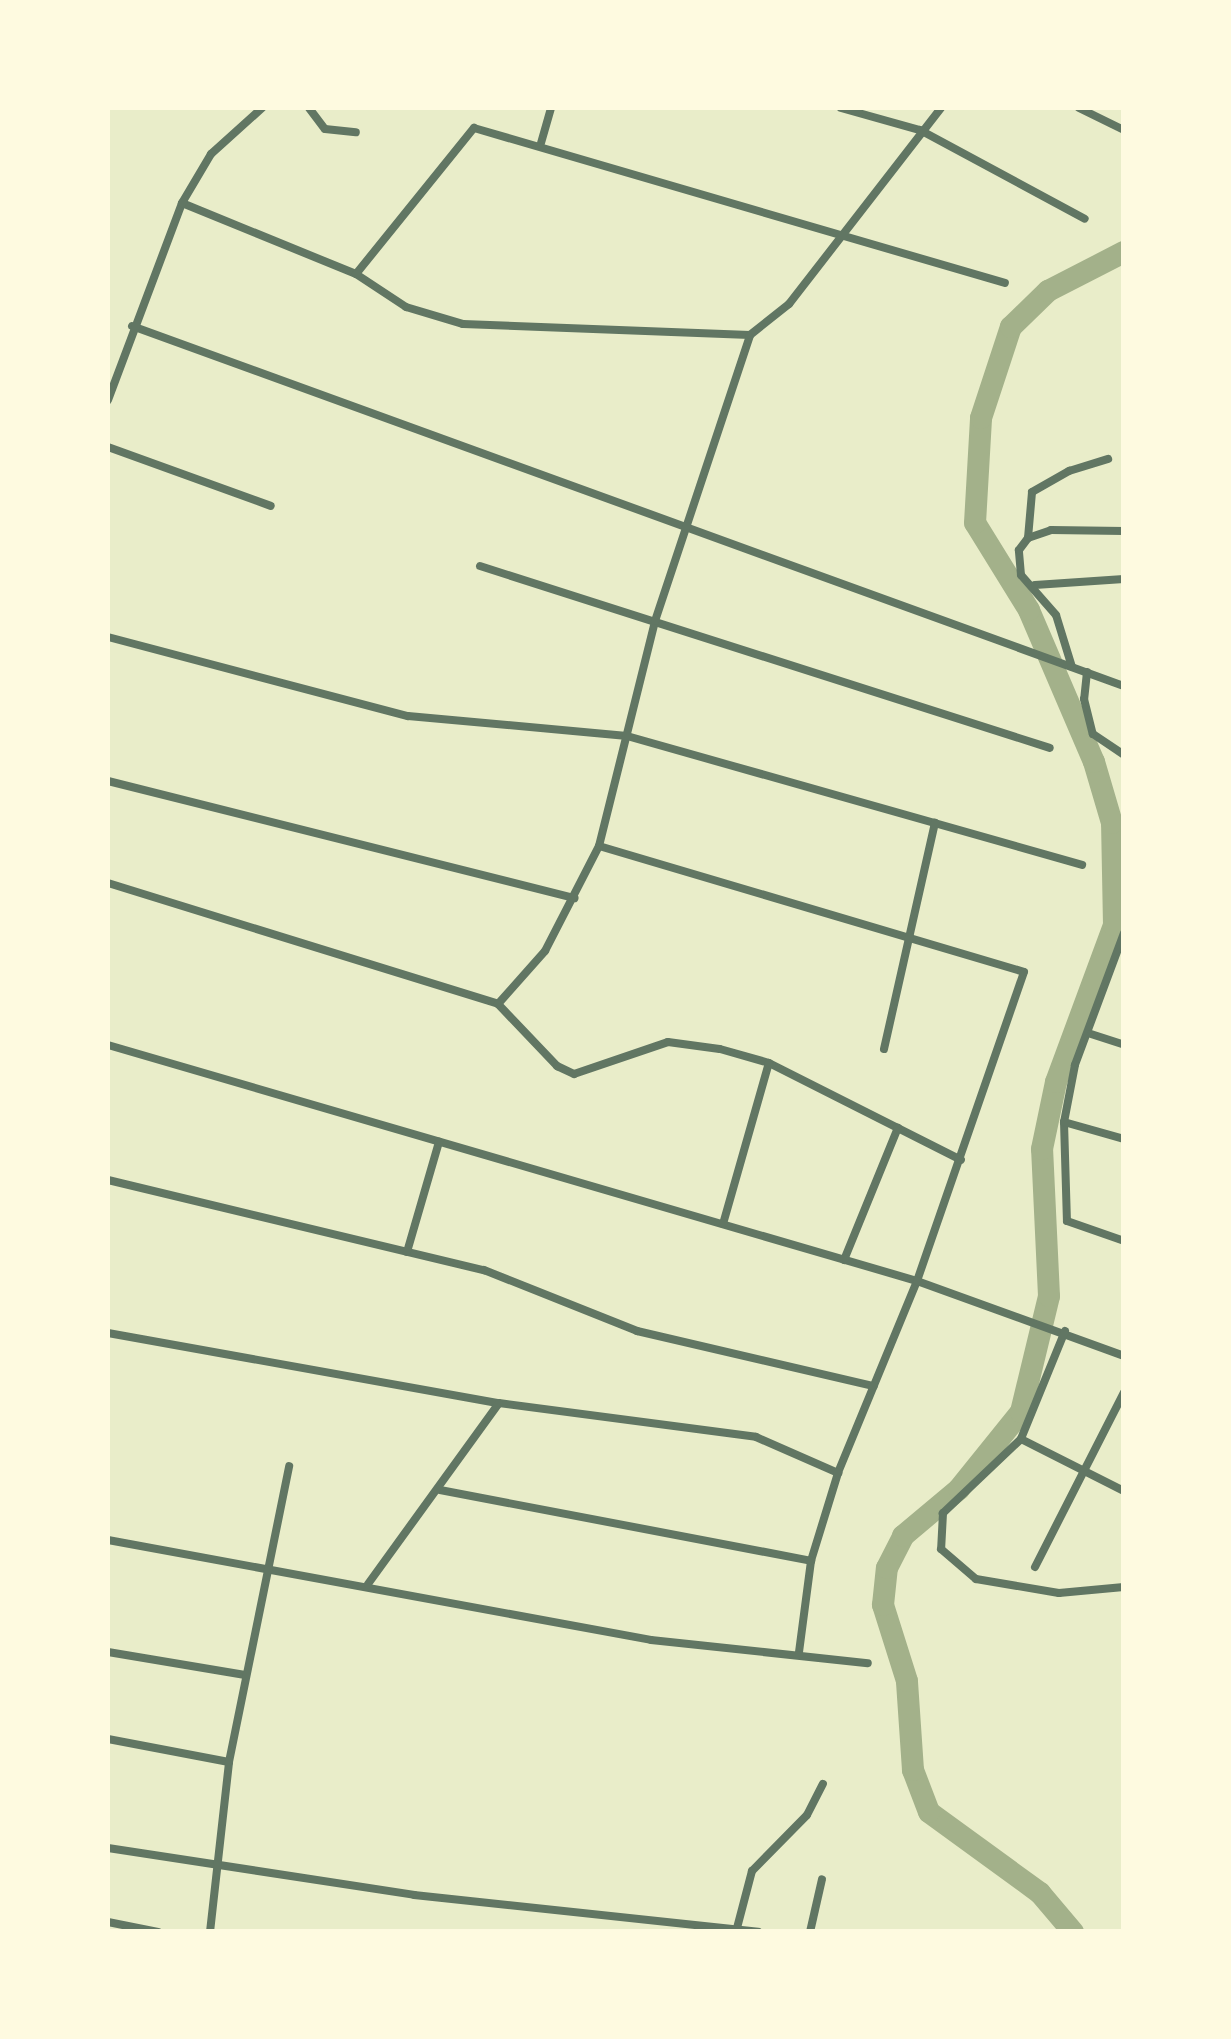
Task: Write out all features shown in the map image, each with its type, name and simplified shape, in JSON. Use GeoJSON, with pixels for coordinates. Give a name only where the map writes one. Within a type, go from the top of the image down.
{"type":"FeatureCollection","features":[{"type":"Feature","properties":{"kind":"street"},"geometry":{"type":"LineString","coordinates":[[108,400],[132,326],[182,203],[211,154],[262,108]]}},
{"type":"Feature","properties":{"kind":"street"},"geometry":{"type":"LineString","coordinates":[[309,108],[326,129],[356,132]]}},
{"type":"Feature","properties":{"kind":"street"},"geometry":{"type":"LineString","coordinates":[[541,143],[551,108]]}},
{"type":"Feature","properties":{"kind":"street"},"geometry":{"type":"LineString","coordinates":[[841,108],[920,130],[1085,219]]}},
{"type":"Feature","properties":{"kind":"street"},"geometry":{"type":"LineString","coordinates":[[498,1004],[545,951],[576,898],[599,846],[655,621],[750,335],[789,304],[920,130],[941,108]]}},
{"type":"Feature","properties":{"kind":"street"},"geometry":{"type":"LineString","coordinates":[[1080,108],[1124,130]]}},
{"type":"Feature","properties":{"kind":"street"},"geometry":{"type":"LineString","coordinates":[[1105,120],[1112,108]]}},
{"type":"Feature","properties":{"kind":"street"},"geometry":{"type":"LineString","coordinates":[[356,274],[474,128],[541,143],[846,232],[1005,283]]}},
{"type":"Feature","properties":{"kind":"street"},"geometry":{"type":"LineString","coordinates":[[182,203],[356,274],[406,307],[463,324],[750,335]]}},
{"type":"Feature","properties":{"kind":"street"},"geometry":{"type":"LineString","coordinates":[[132,326],[684,530],[1124,686]]}},
{"type":"Feature","properties":{"kind":"street"},"geometry":{"type":"LineString","coordinates":[[108,447],[271,506]]}},
{"type":"Feature","properties":{"kind":"street"},"geometry":{"type":"LineString","coordinates":[[1067,667],[1056,615],[1018,565],[1028,538],[1037,487],[1108,459]]}},
{"type":"Feature","properties":{"kind":"street"},"geometry":{"type":"LineString","coordinates":[[1028,538],[1052,530],[1124,530]]}},
{"type":"Feature","properties":{"kind":"street"},"geometry":{"type":"LineString","coordinates":[[480,566],[1050,748]]}},
{"type":"Feature","properties":{"kind":"street"},"geometry":{"type":"LineString","coordinates":[[1036,585],[1124,579]]}},
{"type":"Feature","properties":{"kind":"street"},"geometry":{"type":"LineString","coordinates":[[108,637],[408,716],[627,736],[1082,865]]}},
{"type":"Feature","properties":{"kind":"street"},"geometry":{"type":"LineString","coordinates":[[1087,672],[1084,698],[1094,734],[1124,755]]}},
{"type":"Feature","properties":{"kind":"street"},"geometry":{"type":"LineString","coordinates":[[108,782],[576,898]]}},
{"type":"Feature","properties":{"kind":"street"},"geometry":{"type":"LineString","coordinates":[[884,1049],[934,823]]}},
{"type":"Feature","properties":{"kind":"street"},"geometry":{"type":"LineString","coordinates":[[599,846],[1024,972],[917,1281],[838,1473],[810,1560],[800,1652]]}},
{"type":"Feature","properties":{"kind":"street"},"geometry":{"type":"LineString","coordinates":[[108,883],[498,1004],[557,1066],[574,1074],[668,1042],[769,1063],[961,1160]]}},
{"type":"Feature","properties":{"kind":"street"},"geometry":{"type":"LineString","coordinates":[[1124,933],[1121,955],[1075,1065],[1064,1122],[1068,1221],[1124,1241]]}},
{"type":"Feature","properties":{"kind":"street"},"geometry":{"type":"LineString","coordinates":[[1091,1034],[1124,1045]]}},
{"type":"Feature","properties":{"kind":"street"},"geometry":{"type":"LineString","coordinates":[[108,1045],[917,1281],[1066,1330],[1124,1356]]}},
{"type":"Feature","properties":{"kind":"street"},"geometry":{"type":"LineString","coordinates":[[723,1224],[769,1063]]}},
{"type":"Feature","properties":{"kind":"street"},"geometry":{"type":"LineString","coordinates":[[1064,1122],[1124,1139]]}},
{"type":"Feature","properties":{"kind":"street"},"geometry":{"type":"LineString","coordinates":[[844,1260],[898,1128]]}},
{"type":"Feature","properties":{"kind":"street"},"geometry":{"type":"LineString","coordinates":[[407,1252],[438,1142]]}},
{"type":"Feature","properties":{"kind":"street"},"geometry":{"type":"LineString","coordinates":[[108,1180],[484,1270],[637,1331],[874,1386]]}},
{"type":"Feature","properties":{"kind":"street"},"geometry":{"type":"LineString","coordinates":[[1066,1330],[1021,1438],[943,1513],[941,1549],[976,1579],[1059,1593],[1124,1587]]}},
{"type":"Feature","properties":{"kind":"street"},"geometry":{"type":"LineString","coordinates":[[108,1332],[500,1403],[756,1437],[838,1473]]}},
{"type":"Feature","properties":{"kind":"street"},"geometry":{"type":"LineString","coordinates":[[1036,1567],[1124,1392]]}},
{"type":"Feature","properties":{"kind":"street"},"geometry":{"type":"LineString","coordinates":[[368,1584],[500,1403]]}},
{"type":"Feature","properties":{"kind":"street"},"geometry":{"type":"LineString","coordinates":[[1021,1438],[1124,1490]]}},
{"type":"Feature","properties":{"kind":"street"},"geometry":{"type":"LineString","coordinates":[[210,1932],[229,1762],[288,1466]]}},
{"type":"Feature","properties":{"kind":"street"},"geometry":{"type":"LineString","coordinates":[[440,1490],[810,1560]]}},
{"type":"Feature","properties":{"kind":"street"},"geometry":{"type":"LineString","coordinates":[[108,1540],[368,1584],[651,1640],[800,1652],[868,1664]]}},
{"type":"Feature","properties":{"kind":"street"},"geometry":{"type":"LineString","coordinates":[[108,1652],[245,1675]]}},
{"type":"Feature","properties":{"kind":"street"},"geometry":{"type":"LineString","coordinates":[[108,1739],[229,1762]]}},
{"type":"Feature","properties":{"kind":"street"},"geometry":{"type":"LineString","coordinates":[[737,1928],[752,1870],[806,1815],[823,1784]]}},
{"type":"Feature","properties":{"kind":"street"},"geometry":{"type":"LineString","coordinates":[[108,1848],[414,1896],[758,1932]]}},
{"type":"Feature","properties":{"kind":"street"},"geometry":{"type":"LineString","coordinates":[[810,1932],[822,1879]]}},
{"type":"Feature","properties":{"kind":"street"},"geometry":{"type":"LineString","coordinates":[[108,1922],[158,1932]]}},
{"type":"Feature","properties":{"kind":"waterway"},"geometry":{"type":"LineString","coordinates":[[1073,1932],[1040,1893],[929,1812],[913,1770],[907,1681],[883,1605],[887,1568],[903,1536],[959,1489],[1021,1412],[1049,1296],[1042,1149],[1056,1082],[1114,925],[1112,823],[1094,762],[1029,610],[975,523],[981,418],[1011,327],[1048,291],[1124,252]]}}]}
